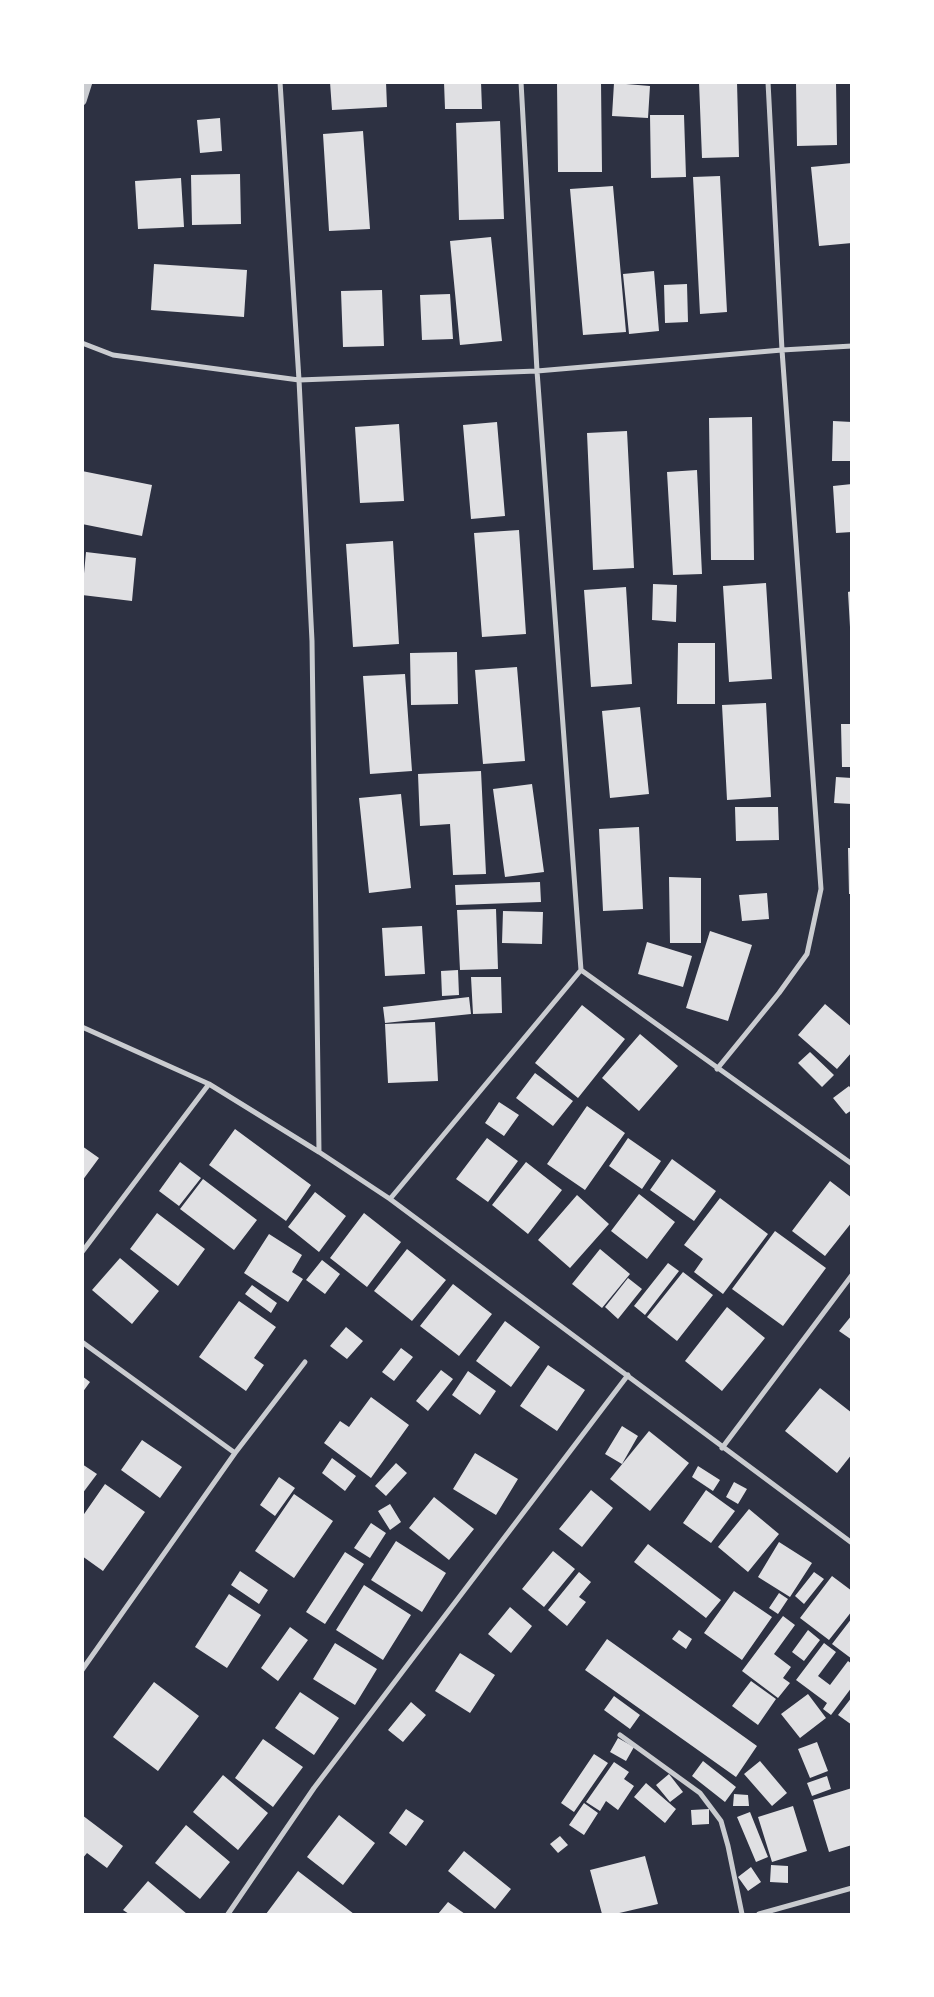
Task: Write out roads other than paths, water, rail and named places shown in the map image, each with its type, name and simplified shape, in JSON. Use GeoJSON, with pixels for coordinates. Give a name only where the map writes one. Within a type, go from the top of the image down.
{"type":"FeatureCollection","features":[{"type":"Feature","properties":{"kind":"street"},"geometry":{"type":"LineString","coordinates":[[82,101],[88,82]]}},
{"type":"Feature","properties":{"kind":"street"},"geometry":{"type":"LineString","coordinates":[[280,82],[312,641],[319,1152]]}},
{"type":"Feature","properties":{"kind":"street"},"geometry":{"type":"LineString","coordinates":[[390,1199],[580,970],[537,371],[521,82]]}},
{"type":"Feature","properties":{"kind":"street"},"geometry":{"type":"LineString","coordinates":[[717,1069],[779,993],[807,954],[821,889],[782,350],[768,82]]}},
{"type":"Feature","properties":{"kind":"street"},"geometry":{"type":"LineString","coordinates":[[82,343],[113,355],[298,380],[537,371],[782,350],[852,346]]}},
{"type":"Feature","properties":{"kind":"street"},"geometry":{"type":"LineString","coordinates":[[580,970],[852,1164]]}},
{"type":"Feature","properties":{"kind":"street"},"geometry":{"type":"LineString","coordinates":[[82,1027],[209,1084],[319,1152],[390,1199],[852,1544]]}},
{"type":"Feature","properties":{"kind":"street"},"geometry":{"type":"LineString","coordinates":[[82,1252],[209,1084]]}},
{"type":"Feature","properties":{"kind":"street"},"geometry":{"type":"LineString","coordinates":[[722,1448],[852,1275]]}},
{"type":"Feature","properties":{"kind":"street"},"geometry":{"type":"LineString","coordinates":[[82,1342],[235,1453]]}},
{"type":"Feature","properties":{"kind":"street"},"geometry":{"type":"LineString","coordinates":[[82,1670],[235,1453],[305,1362]]}},
{"type":"Feature","properties":{"kind":"street"},"geometry":{"type":"LineString","coordinates":[[228,1914],[314,1788],[628,1376]]}},
{"type":"Feature","properties":{"kind":"street"},"geometry":{"type":"LineString","coordinates":[[620,1735],[700,1793],[720,1821],[728,1846],[742,1914]]}},
{"type":"Feature","properties":{"kind":"street"},"geometry":{"type":"LineString","coordinates":[[759,1914],[852,1888]]}}]}
